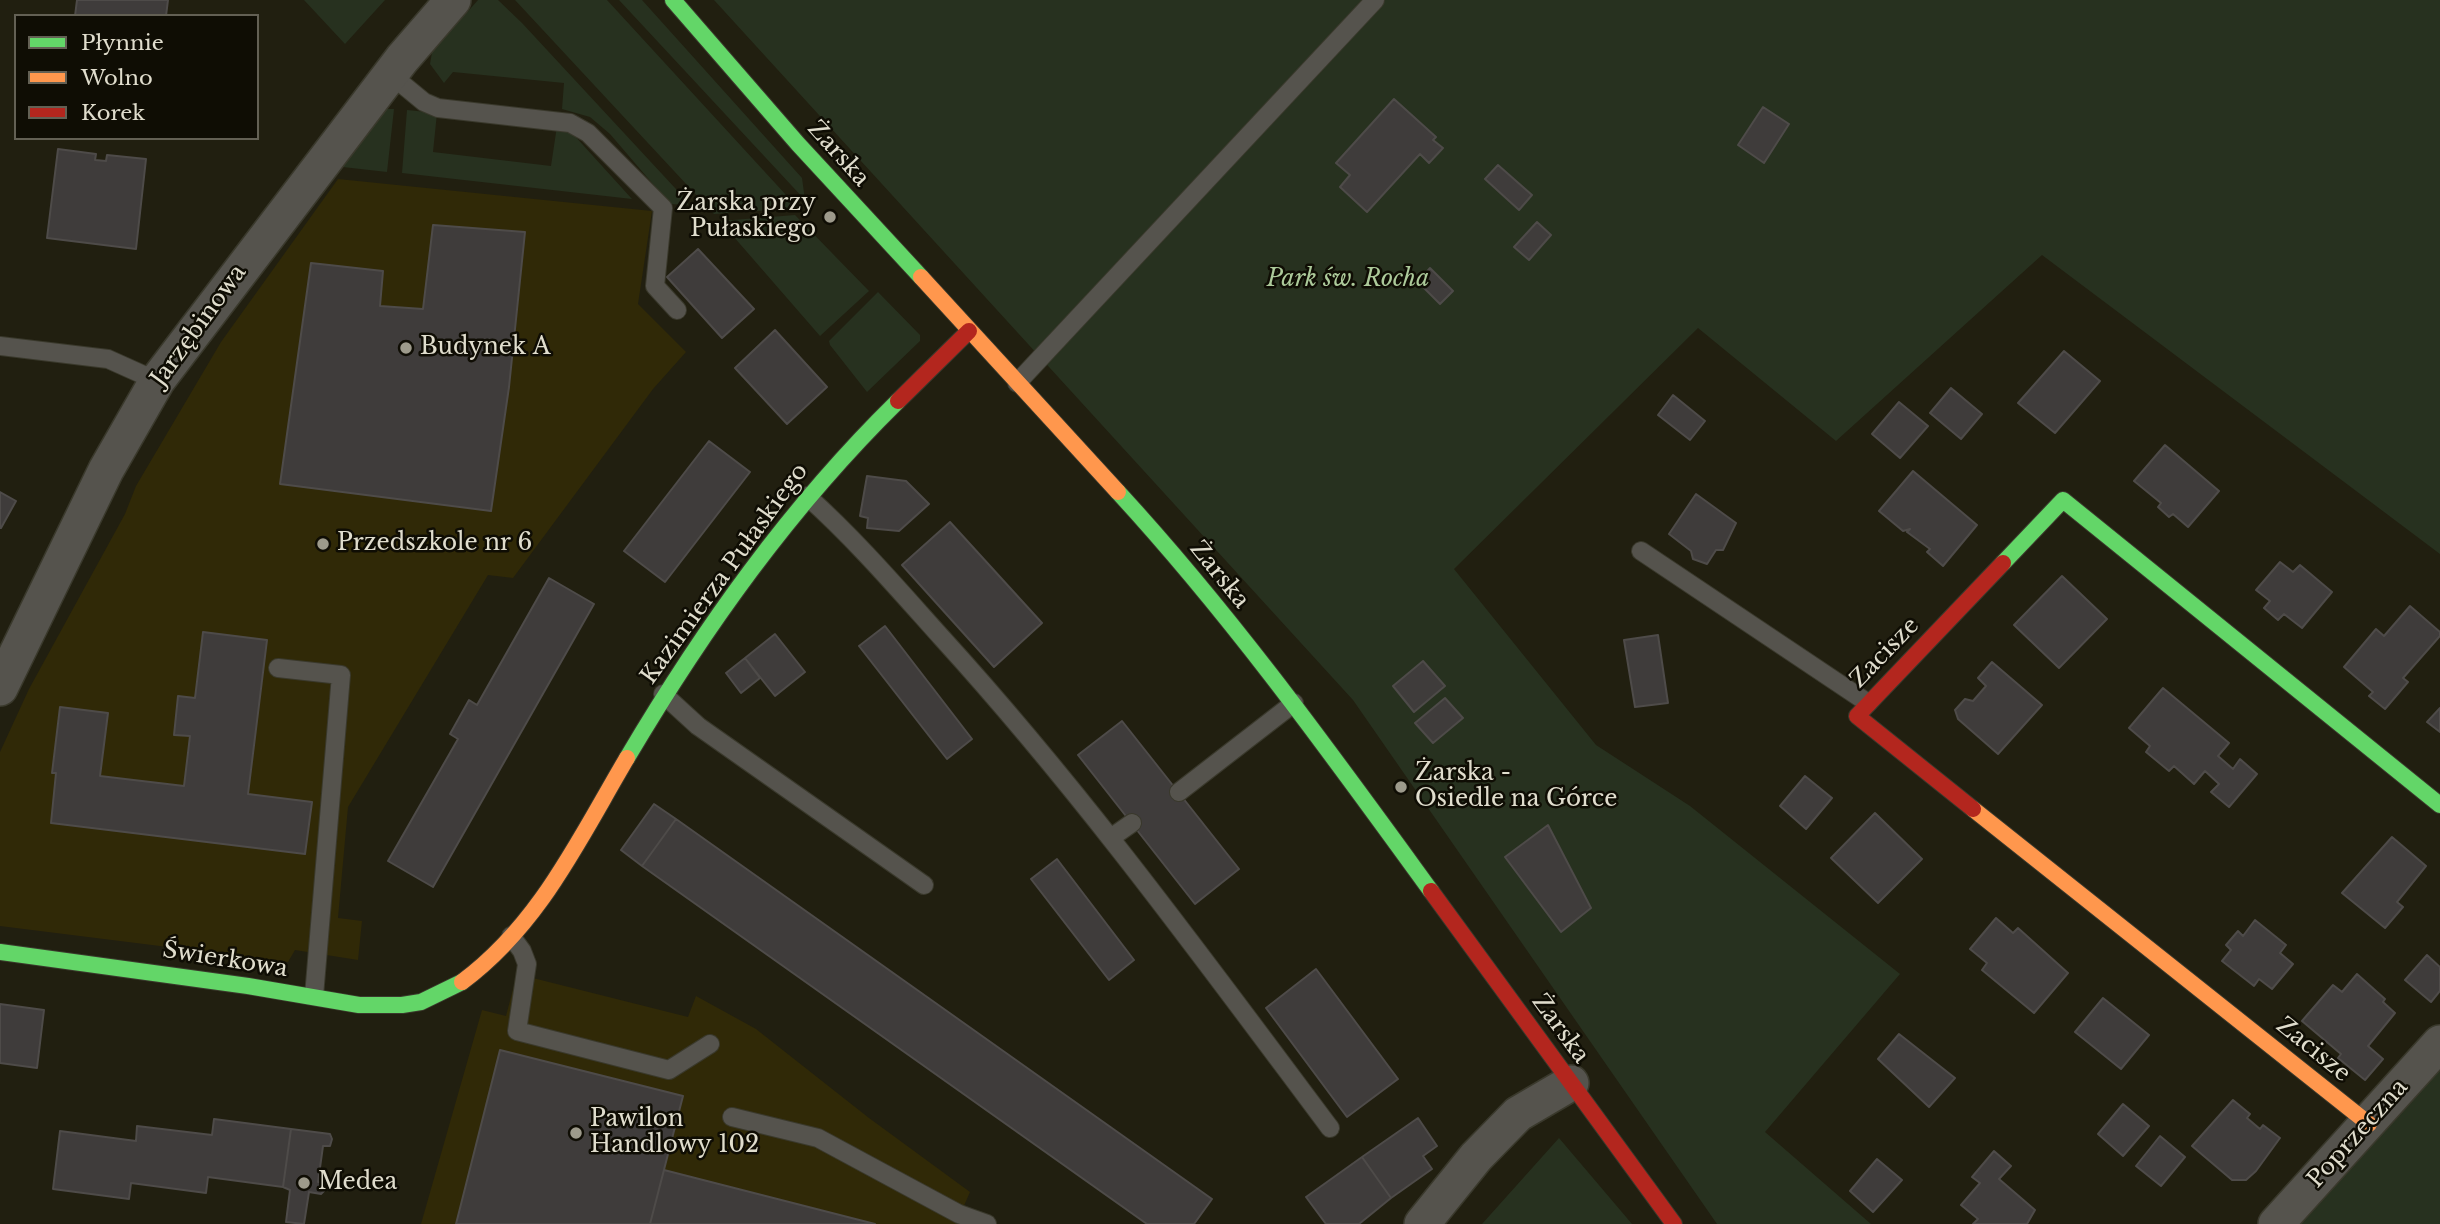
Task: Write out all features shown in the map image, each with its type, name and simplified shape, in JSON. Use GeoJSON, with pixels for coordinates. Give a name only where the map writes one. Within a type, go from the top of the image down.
{"type":"FeatureCollection","features":[{"type":"Feature","properties":{"kind":"street","name":"Jarzębinowa"},"geometry":{"type":"LineString","coordinates":[[0,688],[106,470],[157,381],[390,74],[453,0]]}},
{"type":"Feature","properties":{"kind":"street","name":"Żarska"},"geometry":{"type":"LineString","coordinates":[[673,0],[798,144],[1157,534],[1294,703],[1674,1224]]}},
{"type":"Feature","properties":{"kind":"street","name":"Kazimierza Pułaskiego"},"geometry":{"type":"LineString","coordinates":[[441,994],[474,971],[511,936],[558,879],[663,694],[687,657],[807,496],[865,431],[969,331]]}},
{"type":"Feature","properties":{"kind":"street","name":"Zacisze"},"geometry":{"type":"LineString","coordinates":[[2369,1124],[1857,716],[2063,500],[2440,805]]}},
{"type":"Feature","properties":{"kind":"street","name":"Świerkowa"},"geometry":{"type":"LineString","coordinates":[[0,952],[392,1006],[423,1001],[441,994]]}},
{"type":"Feature","properties":{"kind":"street","name":"Poprzeczna"},"geometry":{"type":"LineString","coordinates":[[2276,1224],[2440,1043]]}},
{"type":"Feature","properties":{"kind":"street"},"geometry":{"type":"LineString","coordinates":[[1422,1224],[1476,1157],[1518,1114],[1571,1083]]}},
{"type":"Feature","properties":{"kind":"lane"},"geometry":{"type":"LineString","coordinates":[[1017,383],[1375,0]]}},
{"type":"Feature","properties":{"kind":"lane"},"geometry":{"type":"LineString","coordinates":[[390,74],[424,102],[438,107],[570,123],[588,133],[663,208],[655,286],[677,310]]}},
{"type":"Feature","properties":{"kind":"lane"},"geometry":{"type":"LineString","coordinates":[[0,346],[108,359],[157,381]]}},
{"type":"Feature","properties":{"kind":"lane"},"geometry":{"type":"LineString","coordinates":[[807,496],[844,528],[1017,720],[1112,837],[1330,1128]]}},
{"type":"Feature","properties":{"kind":"lane"},"geometry":{"type":"LineString","coordinates":[[1641,551],[1868,703]]}},
{"type":"Feature","properties":{"kind":"lane"},"geometry":{"type":"LineString","coordinates":[[278,668],[341,675],[314,996]]}},
{"type":"Feature","properties":{"kind":"lane"},"geometry":{"type":"LineString","coordinates":[[663,694],[698,726],[924,885]]}},
{"type":"Feature","properties":{"kind":"lane"},"geometry":{"type":"LineString","coordinates":[[1179,792],[1294,703]]}},
{"type":"Feature","properties":{"kind":"lane"},"geometry":{"type":"LineString","coordinates":[[1112,837],[1132,823]]}},
{"type":"Feature","properties":{"kind":"lane"},"geometry":{"type":"LineString","coordinates":[[511,936],[522,951],[527,964],[517,1031],[669,1070],[710,1044]]}},
{"type":"Feature","properties":{"kind":"lane"},"geometry":{"type":"LineString","coordinates":[[732,1117],[818,1138],[959,1214],[987,1224]]}},
{"type":"Feature","properties":{"kind":"shaded area","name":"Przedszkole nr 6"},"geometry":{"type":"Polygon","coordinates":[[[338,179],[652,211],[638,304],[686,352],[653,389],[513,578],[488,575],[348,807],[338,918],[362,921],[358,960],[295,950],[288,962],[0,926],[0,752],[29,689],[125,514],[136,486],[221,342],[338,179]]]}},
{"type":"Feature","properties":{"kind":"shaded area"},"geometry":{"type":"Polygon","coordinates":[[[517,974],[688,1017],[696,996],[756,1029],[869,1118],[970,1192],[956,1224],[421,1224],[482,1010],[506,1016],[517,974]]]}},
{"type":"Feature","properties":{"kind":"green space"},"geometry":{"type":"Polygon","coordinates":[[[304,0],[385,0],[345,44],[304,0]]]}},
{"type":"Feature","properties":{"kind":"green space"},"geometry":{"type":"Polygon","coordinates":[[[478,0],[498,0],[522,23],[688,205],[670,204],[610,134],[590,117],[562,109],[564,83],[453,72],[444,83],[430,64],[432,52],[478,0]]]}},
{"type":"Feature","properties":{"kind":"green space"},"geometry":{"type":"Polygon","coordinates":[[[515,0],[607,0],[798,208],[714,214],[515,0]]]}},
{"type":"Feature","properties":{"kind":"green space"},"geometry":{"type":"Polygon","coordinates":[[[619,0],[642,0],[802,178],[805,200],[619,0]]]}},
{"type":"Feature","properties":{"kind":"green space","name":"Park św. Rocha"},"geometry":{"type":"Polygon","coordinates":[[[714,0],[2440,0],[2440,554],[2042,255],[1836,441],[1698,328],[1454,569],[1596,745],[1690,806],[1900,974],[1765,1132],[1871,1224],[1717,1224],[1353,700],[714,0]]]}},
{"type":"Feature","properties":{"kind":"green space"},"geometry":{"type":"Polygon","coordinates":[[[384,109],[394,109],[387,172],[334,166],[384,109]]]}},
{"type":"Feature","properties":{"kind":"green space"},"geometry":{"type":"Polygon","coordinates":[[[407,110],[437,113],[433,152],[551,166],[557,126],[573,134],[632,199],[402,173],[407,110]]]}},
{"type":"Feature","properties":{"kind":"green space"},"geometry":{"type":"Polygon","coordinates":[[[795,215],[869,291],[820,336],[720,221],[795,215]]]}},
{"type":"Feature","properties":{"kind":"green space"},"geometry":{"type":"Polygon","coordinates":[[[878,292],[920,335],[920,341],[867,392],[829,341],[878,292]]]}},
{"type":"Feature","properties":{"kind":"green space"},"geometry":{"type":"Polygon","coordinates":[[[2440,1045],[2440,1224],[2279,1224],[2440,1045]]]}},
{"type":"Feature","properties":{"kind":"green space"},"geometry":{"type":"Polygon","coordinates":[[[1559,1138],[1632,1224],[1482,1224],[1559,1138]]]}},
{"type":"Feature","properties":{"kind":"building"},"geometry":{"type":"Polygon","coordinates":[[[77,0],[168,0],[166,14],[75,14],[77,0]]]}},
{"type":"Feature","properties":{"kind":"building"},"geometry":{"type":"Polygon","coordinates":[[[1394,99],[1436,137],[1433,140],[1443,148],[1429,163],[1420,154],[1367,212],[1340,187],[1350,175],[1336,163],[1394,99]]]}},
{"type":"Feature","properties":{"kind":"building"},"geometry":{"type":"Polygon","coordinates":[[[1763,107],[1789,124],[1764,163],[1738,145],[1763,107]]]}},
{"type":"Feature","properties":{"kind":"building"},"geometry":{"type":"Polygon","coordinates":[[[58,149],[96,154],[95,160],[106,161],[107,155],[146,159],[136,249],[47,238],[58,149]]]}},
{"type":"Feature","properties":{"kind":"building"},"geometry":{"type":"Polygon","coordinates":[[[1498,165],[1532,195],[1519,210],[1485,179],[1498,165]]]}},
{"type":"Feature","properties":{"kind":"building"},"geometry":{"type":"Polygon","coordinates":[[[1537,222],[1551,235],[1529,260],[1514,247],[1537,222]]]}},
{"type":"Feature","properties":{"kind":"building","name":"Budynek A"},"geometry":{"type":"Polygon","coordinates":[[[433,225],[525,232],[509,387],[491,511],[280,484],[311,263],[383,271],[380,306],[423,309],[433,225]]]}},
{"type":"Feature","properties":{"kind":"building"},"geometry":{"type":"Polygon","coordinates":[[[698,249],[754,309],[722,338],[667,277],[698,249]]]}},
{"type":"Feature","properties":{"kind":"building"},"geometry":{"type":"Polygon","coordinates":[[[1430,268],[1453,291],[1440,304],[1418,282],[1430,268]]]}},
{"type":"Feature","properties":{"kind":"building"},"geometry":{"type":"Polygon","coordinates":[[[775,330],[827,387],[787,424],[735,368],[775,330]]]}},
{"type":"Feature","properties":{"kind":"building"},"geometry":{"type":"Polygon","coordinates":[[[2064,351],[2100,381],[2055,433],[2018,403],[2064,351]]]}},
{"type":"Feature","properties":{"kind":"building"},"geometry":{"type":"Polygon","coordinates":[[[1951,388],[1982,414],[1961,439],[1930,413],[1951,388]]]}},
{"type":"Feature","properties":{"kind":"building"},"geometry":{"type":"Polygon","coordinates":[[[1673,395],[1705,421],[1690,440],[1658,415],[1673,395]]]}},
{"type":"Feature","properties":{"kind":"building"},"geometry":{"type":"Polygon","coordinates":[[[1899,402],[1928,426],[1900,458],[1872,434],[1899,402]]]}},
{"type":"Feature","properties":{"kind":"building"},"geometry":{"type":"Polygon","coordinates":[[[709,441],[750,472],[665,582],[624,551],[709,441]]]}},
{"type":"Feature","properties":{"kind":"building"},"geometry":{"type":"Polygon","coordinates":[[[2165,445],[2219,491],[2188,527],[2173,514],[2169,517],[2158,507],[2161,503],[2134,481],[2165,445]]]}},
{"type":"Feature","properties":{"kind":"building"},"geometry":{"type":"Polygon","coordinates":[[[1913,471],[1977,525],[1943,566],[1927,552],[1930,549],[1907,532],[1910,529],[1903,531],[1879,511],[1913,471]]]}},
{"type":"Feature","properties":{"kind":"building"},"geometry":{"type":"Polygon","coordinates":[[[867,476],[906,481],[929,504],[899,531],[867,528],[868,518],[860,516],[867,476]]]}},
{"type":"Feature","properties":{"kind":"building"},"geometry":{"type":"Polygon","coordinates":[[[0,492],[16,501],[1,528],[0,528],[0,492]]]}},
{"type":"Feature","properties":{"kind":"building"},"geometry":{"type":"Polygon","coordinates":[[[1696,494],[1736,523],[1723,550],[1716,550],[1707,564],[1693,559],[1691,551],[1669,534],[1696,494]]]}},
{"type":"Feature","properties":{"kind":"building"},"geometry":{"type":"Polygon","coordinates":[[[950,522],[1042,623],[994,667],[902,565],[950,522]]]}},
{"type":"Feature","properties":{"kind":"building"},"geometry":{"type":"Polygon","coordinates":[[[2280,562],[2293,572],[2300,565],[2332,592],[2302,628],[2284,614],[2278,620],[2264,608],[2270,601],[2256,590],[2280,562]]]}},
{"type":"Feature","properties":{"kind":"building"},"geometry":{"type":"Polygon","coordinates":[[[2062,576],[2107,619],[2059,668],[2014,625],[2062,576]]]}},
{"type":"Feature","properties":{"kind":"building"},"geometry":{"type":"Polygon","coordinates":[[[549,578],[594,604],[433,887],[388,861],[458,739],[450,734],[469,700],[477,705],[549,578]]]}},
{"type":"Feature","properties":{"kind":"building"},"geometry":{"type":"Polygon","coordinates":[[[2410,606],[2440,632],[2440,636],[2403,678],[2408,682],[2385,709],[2369,696],[2373,692],[2344,667],[2376,629],[2384,636],[2410,606]]]}},
{"type":"Feature","properties":{"kind":"building"},"geometry":{"type":"Polygon","coordinates":[[[885,626],[972,739],[947,759],[859,646],[885,626]]]}},
{"type":"Feature","properties":{"kind":"building"},"geometry":{"type":"Polygon","coordinates":[[[203,632],[267,640],[248,794],[312,802],[305,854],[51,823],[56,773],[52,773],[60,707],[108,713],[100,776],[184,786],[190,736],[174,735],[178,696],[195,698],[203,632]]]}},
{"type":"Feature","properties":{"kind":"building"},"geometry":{"type":"Polygon","coordinates":[[[775,634],[805,672],[775,696],[745,658],[775,634]]]}},
{"type":"Feature","properties":{"kind":"building"},"geometry":{"type":"Polygon","coordinates":[[[1658,635],[1668,703],[1635,707],[1624,640],[1658,635]]]}},
{"type":"Feature","properties":{"kind":"building"},"geometry":{"type":"Polygon","coordinates":[[[745,658],[760,678],[741,693],[726,673],[745,658]]]}},
{"type":"Feature","properties":{"kind":"building"},"geometry":{"type":"Polygon","coordinates":[[[1423,661],[1445,686],[1414,712],[1393,686],[1423,661]]]}},
{"type":"Feature","properties":{"kind":"building"},"geometry":{"type":"Polygon","coordinates":[[[1992,662],[2042,705],[1998,754],[1958,719],[1955,710],[1965,699],[1973,701],[1986,686],[1978,678],[1992,662]]]}},
{"type":"Feature","properties":{"kind":"building"},"geometry":{"type":"Polygon","coordinates":[[[2163,688],[2229,743],[2218,756],[2233,769],[2240,759],[2257,774],[2229,807],[2211,792],[2219,784],[2205,771],[2194,784],[2174,766],[2169,771],[2146,752],[2150,746],[2129,728],[2163,688]]]}},
{"type":"Feature","properties":{"kind":"building"},"geometry":{"type":"Polygon","coordinates":[[[1445,698],[1463,718],[1433,743],[1415,723],[1445,698]]]}},
{"type":"Feature","properties":{"kind":"building"},"geometry":{"type":"Polygon","coordinates":[[[2440,708],[2440,732],[2427,722],[2440,708]]]}},
{"type":"Feature","properties":{"kind":"building"},"geometry":{"type":"Polygon","coordinates":[[[1122,721],[1239,869],[1195,904],[1078,755],[1122,721]]]}},
{"type":"Feature","properties":{"kind":"building"},"geometry":{"type":"Polygon","coordinates":[[[1805,776],[1832,798],[1806,829],[1780,806],[1805,776]]]}},
{"type":"Feature","properties":{"kind":"building"},"geometry":{"type":"Polygon","coordinates":[[[654,804],[676,819],[642,866],[621,850],[654,804]]]}},
{"type":"Feature","properties":{"kind":"building"},"geometry":{"type":"Polygon","coordinates":[[[1875,813],[1922,859],[1878,903],[1831,858],[1875,813]]]}},
{"type":"Feature","properties":{"kind":"building"},"geometry":{"type":"Polygon","coordinates":[[[676,819],[1212,1199],[1194,1224],[1147,1224],[642,866],[676,819]]]}},
{"type":"Feature","properties":{"kind":"building"},"geometry":{"type":"Polygon","coordinates":[[[1548,825],[1591,908],[1561,932],[1505,857],[1548,825]]]}},
{"type":"Feature","properties":{"kind":"building"},"geometry":{"type":"Polygon","coordinates":[[[2392,837],[2426,866],[2397,902],[2403,907],[2385,928],[2342,893],[2392,837]]]}},
{"type":"Feature","properties":{"kind":"building"},"geometry":{"type":"Polygon","coordinates":[[[1057,859],[1134,960],[1109,980],[1031,879],[1057,859]]]}},
{"type":"Feature","properties":{"kind":"building"},"geometry":{"type":"Polygon","coordinates":[[[1996,918],[2013,933],[2018,928],[2068,973],[2034,1013],[1982,970],[1987,963],[1970,949],[1996,918]]]}},
{"type":"Feature","properties":{"kind":"building"},"geometry":{"type":"Polygon","coordinates":[[[2255,920],[2286,945],[2280,953],[2293,964],[2272,989],[2259,979],[2254,986],[2222,961],[2231,950],[2226,945],[2238,931],[2243,936],[2255,920]]]}},
{"type":"Feature","properties":{"kind":"building"},"geometry":{"type":"Polygon","coordinates":[[[2427,955],[2440,967],[2440,991],[2431,1002],[2405,980],[2427,955]]]}},
{"type":"Feature","properties":{"kind":"building"},"geometry":{"type":"Polygon","coordinates":[[[1316,969],[1398,1079],[1347,1117],[1266,1008],[1316,969]]]}},
{"type":"Feature","properties":{"kind":"building"},"geometry":{"type":"Polygon","coordinates":[[[2357,974],[2385,999],[2383,1002],[2395,1013],[2368,1046],[2383,1059],[2365,1080],[2338,1058],[2341,1054],[2302,1021],[2333,985],[2342,992],[2357,974]]]}},
{"type":"Feature","properties":{"kind":"building"},"geometry":{"type":"Polygon","coordinates":[[[2103,998],[2149,1035],[2121,1069],[2075,1032],[2103,998]]]}},
{"type":"Feature","properties":{"kind":"building"},"geometry":{"type":"Polygon","coordinates":[[[0,1004],[44,1010],[37,1068],[0,1063],[0,1004]]]}},
{"type":"Feature","properties":{"kind":"building"},"geometry":{"type":"Polygon","coordinates":[[[1899,1034],[1955,1078],[1929,1107],[1878,1059],[1899,1034]]]}},
{"type":"Feature","properties":{"kind":"building","name":"Pawilon Handlowy 102"},"geometry":{"type":"Polygon","coordinates":[[[500,1050],[683,1096],[650,1224],[456,1224],[500,1050]]]}},
{"type":"Feature","properties":{"kind":"building"},"geometry":{"type":"Polygon","coordinates":[[[2233,1100],[2250,1114],[2247,1118],[2260,1129],[2263,1125],[2280,1138],[2256,1171],[2246,1180],[2232,1180],[2192,1146],[2233,1100]]]}},
{"type":"Feature","properties":{"kind":"building"},"geometry":{"type":"Polygon","coordinates":[[[2123,1104],[2149,1126],[2123,1156],[2098,1134],[2123,1104]]]}},
{"type":"Feature","properties":{"kind":"building"},"geometry":{"type":"Polygon","coordinates":[[[1418,1118],[1437,1146],[1423,1156],[1432,1169],[1391,1198],[1362,1157],[1418,1118]]]}},
{"type":"Feature","properties":{"kind":"building"},"geometry":{"type":"Polygon","coordinates":[[[214,1119],[291,1129],[283,1187],[208,1177],[206,1193],[131,1183],[129,1199],[53,1189],[60,1131],[136,1141],[137,1126],[212,1135],[214,1119]]]}},
{"type":"Feature","properties":{"kind":"building"},"geometry":{"type":"Polygon","coordinates":[[[291,1129],[330,1134],[332,1139],[330,1146],[323,1146],[318,1182],[326,1182],[325,1190],[321,1194],[309,1192],[304,1224],[286,1222],[290,1190],[283,1187],[291,1129]]]}},
{"type":"Feature","properties":{"kind":"building"},"geometry":{"type":"Polygon","coordinates":[[[2160,1136],[2185,1157],[2161,1186],[2136,1166],[2160,1136]]]}},
{"type":"Feature","properties":{"kind":"building"},"geometry":{"type":"Polygon","coordinates":[[[1994,1151],[2011,1166],[1999,1179],[2035,1210],[2027,1224],[1973,1224],[1978,1219],[1961,1205],[1980,1183],[1972,1177],[1994,1151]]]}},
{"type":"Feature","properties":{"kind":"building"},"geometry":{"type":"Polygon","coordinates":[[[1362,1157],[1391,1198],[1359,1224],[1326,1224],[1306,1197],[1362,1157]]]}},
{"type":"Feature","properties":{"kind":"building"},"geometry":{"type":"Polygon","coordinates":[[[1877,1159],[1902,1180],[1873,1212],[1850,1191],[1877,1159]]]}},
{"type":"Feature","properties":{"kind":"building"},"geometry":{"type":"Polygon","coordinates":[[[664,1170],[875,1224],[650,1224],[664,1170]]]}},
{"type":"Feature","properties":{"kind":"traffic: fast"},"geometry":{"type":"LineString","coordinates":[[673,0],[798,144],[921,277]]}},
{"type":"Feature","properties":{"kind":"traffic: fast"},"geometry":{"type":"LineString","coordinates":[[627,758],[687,662],[751,570],[821,483],[898,401]]}},
{"type":"Feature","properties":{"kind":"traffic: fast"},"geometry":{"type":"LineString","coordinates":[[1118,492],[1241,637],[1431,891]]}},
{"type":"Feature","properties":{"kind":"traffic: fast"},"geometry":{"type":"LineString","coordinates":[[2003,563],[2063,500],[2440,805]]}},
{"type":"Feature","properties":{"kind":"traffic: fast"},"geometry":{"type":"LineString","coordinates":[[0,952],[248,986],[359,1005],[421,1002],[462,982]]}},
{"type":"Feature","properties":{"kind":"traffic: slow"},"geometry":{"type":"LineString","coordinates":[[921,277],[1118,492]]}},
{"type":"Feature","properties":{"kind":"traffic: slow"},"geometry":{"type":"LineString","coordinates":[[462,982],[490,959],[536,907],[556,879],[627,758]]}},
{"type":"Feature","properties":{"kind":"traffic: slow"},"geometry":{"type":"LineString","coordinates":[[1973,809],[2369,1124]]}},
{"type":"Feature","properties":{"kind":"traffic: jam"},"geometry":{"type":"LineString","coordinates":[[898,401],[969,331]]}},
{"type":"Feature","properties":{"kind":"traffic: jam"},"geometry":{"type":"LineString","coordinates":[[1973,809],[1857,716],[2003,563]]}},
{"type":"Feature","properties":{"kind":"traffic: jam"},"geometry":{"type":"LineString","coordinates":[[1431,891],[1674,1224]]}},
{"type":"Feature","properties":{"kind":"place","name":"Żarska przy Pułaskiego"},"geometry":{"type":"Point","coordinates":[830,217]}},
{"type":"Feature","properties":{"kind":"place","name":"Budynek A"},"geometry":{"type":"Point","coordinates":[406,348]}},
{"type":"Feature","properties":{"kind":"place","name":"Przedszkole nr 6"},"geometry":{"type":"Point","coordinates":[323,544]}},
{"type":"Feature","properties":{"kind":"place","name":"Żarska - Osiedle na Górce"},"geometry":{"type":"Point","coordinates":[1401,787]}},
{"type":"Feature","properties":{"kind":"place","name":"Pawilon Handlowy 102"},"geometry":{"type":"Point","coordinates":[576,1133]}},
{"type":"Feature","properties":{"kind":"place","name":"Medea"},"geometry":{"type":"Point","coordinates":[304,1183]}}]}
